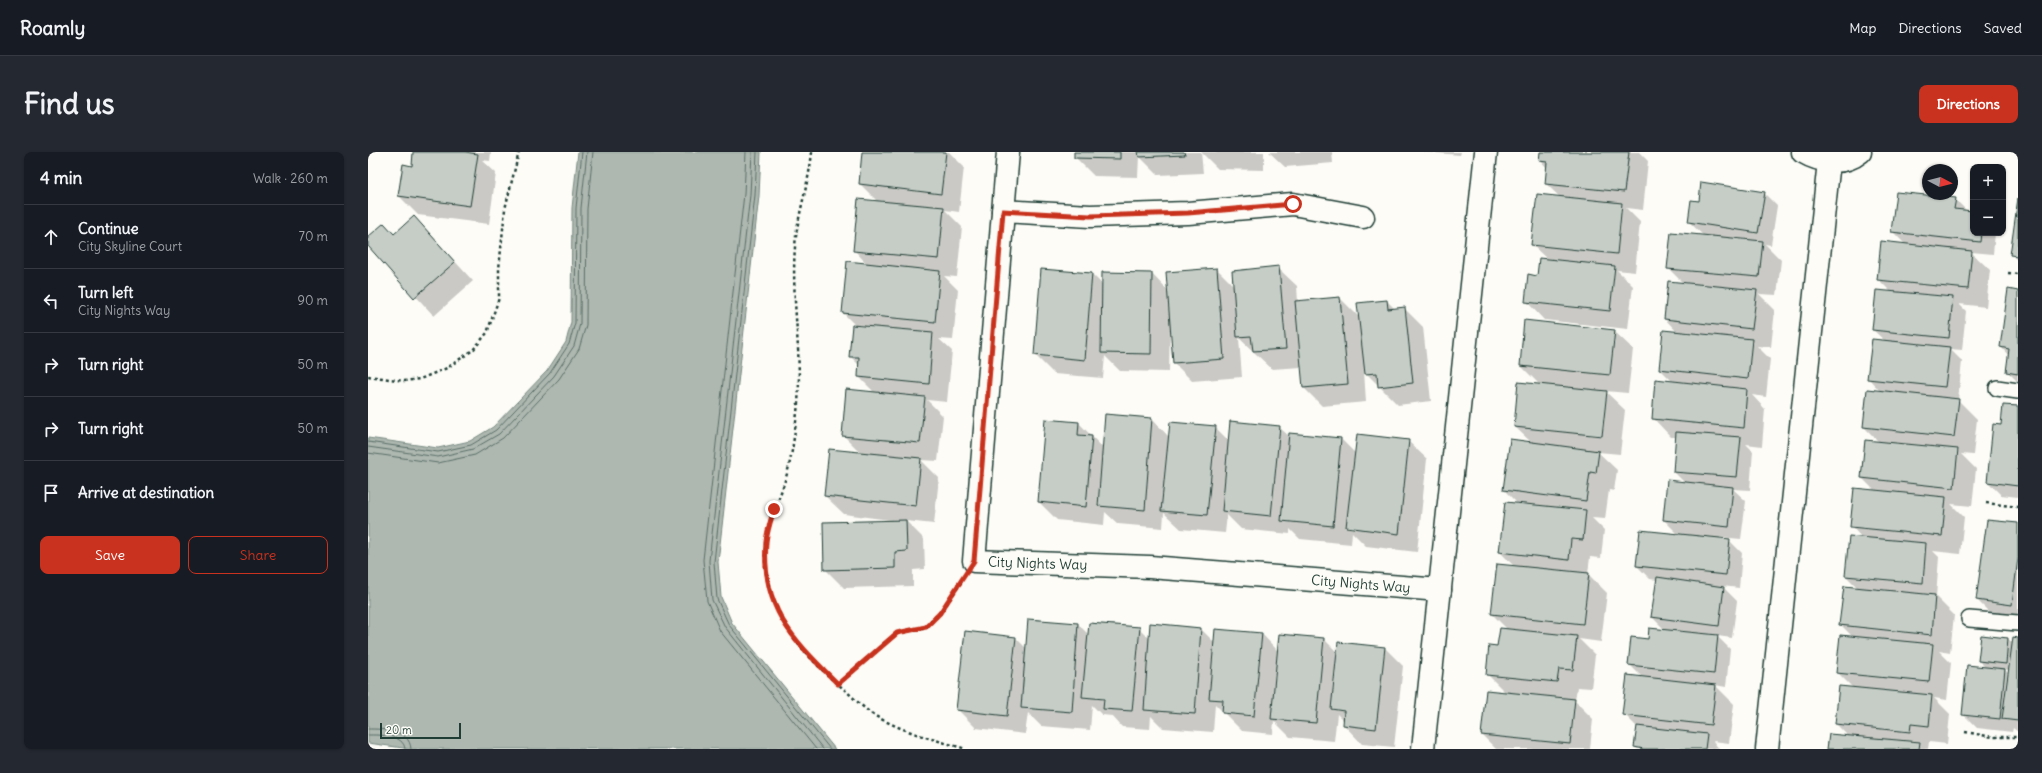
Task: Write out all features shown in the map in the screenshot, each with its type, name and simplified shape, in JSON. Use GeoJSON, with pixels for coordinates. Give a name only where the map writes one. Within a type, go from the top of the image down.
{"type":"FeatureCollection","features":[{"type":"Feature","properties":{"kind":"street","name":"City Nights Way"},"geometry":{"type":"LineString","coordinates":[[1008,152],[974,561],[1150,567],[1440,590]]}},
{"type":"Feature","properties":{"kind":"street"},"geometry":{"type":"LineString","coordinates":[[1423,749],[1486,152]]}},
{"type":"Feature","properties":{"kind":"street"},"geometry":{"type":"LineString","coordinates":[[1803,152],[1812,158],[1829,161],[1844,160],[1860,152]]}},
{"type":"Feature","properties":{"kind":"street"},"geometry":{"type":"LineString","coordinates":[[1767,749],[1829,161]]}},
{"type":"Feature","properties":{"kind":"street"},"geometry":{"type":"LineString","coordinates":[[1003,211],[1090,216],[1188,213],[1293,204],[1363,217]]}},
{"type":"Feature","properties":{"kind":"lane"},"geometry":{"type":"LineString","coordinates":[[1997,388],[2018,391]]}},
{"type":"Feature","properties":{"kind":"lane"},"geometry":{"type":"LineString","coordinates":[[1969,619],[2018,624]]}},
{"type":"Feature","properties":{"kind":"path"},"geometry":{"type":"LineString","coordinates":[[368,376],[404,381],[420,379],[447,368],[473,350],[487,333],[499,298],[499,269],[505,209],[519,152]]}},
{"type":"Feature","properties":{"kind":"path"},"geometry":{"type":"LineString","coordinates":[[812,152],[795,244],[793,286],[798,354],[798,403],[787,476],[774,509],[766,541],[767,578],[779,616],[798,644],[838,684],[877,717],[911,733],[966,749]]}},
{"type":"Feature","properties":{"kind":"path"},"geometry":{"type":"LineString","coordinates":[[2008,273],[2018,274]]}},
{"type":"Feature","properties":{"kind":"path"},"geometry":{"type":"LineString","coordinates":[[1986,502],[2018,507]]}},
{"type":"Feature","properties":{"kind":"path"},"geometry":{"type":"LineString","coordinates":[[838,684],[897,633],[926,627],[940,613],[974,561]]}},
{"type":"Feature","properties":{"kind":"path"},"geometry":{"type":"LineString","coordinates":[[1965,732],[1993,737],[2018,737]]}},
{"type":"Feature","properties":{"kind":"water"},"geometry":{"type":"Polygon","coordinates":[[[578,152],[761,152],[759,196],[718,562],[721,597],[732,623],[835,749],[410,749],[368,743],[368,438],[438,448],[470,441],[493,427],[547,371],[566,342],[571,322],[572,208],[578,152]]]}},
{"type":"Feature","properties":{"kind":"building"},"geometry":{"type":"Polygon","coordinates":[[[413,152],[465,152],[478,154],[470,206],[398,196],[403,164],[412,166],[413,152]]]}},
{"type":"Feature","properties":{"kind":"building"},"geometry":{"type":"Polygon","coordinates":[[[862,152],[946,152],[941,194],[859,184],[862,152]]]}},
{"type":"Feature","properties":{"kind":"building"},"geometry":{"type":"Polygon","coordinates":[[[1074,152],[1120,152],[1120,159],[1074,158],[1074,152]]]}},
{"type":"Feature","properties":{"kind":"building"},"geometry":{"type":"Polygon","coordinates":[[[1138,152],[1184,152],[1185,155],[1139,157],[1138,152]]]}},
{"type":"Feature","properties":{"kind":"building"},"geometry":{"type":"Polygon","coordinates":[[[1540,152],[1629,152],[1624,192],[1545,184],[1547,162],[1539,161],[1540,152]]]}},
{"type":"Feature","properties":{"kind":"building"},"geometry":{"type":"Polygon","coordinates":[[[1701,182],[1765,192],[1758,233],[1688,222],[1691,200],[1699,201],[1701,182]]]}},
{"type":"Feature","properties":{"kind":"building"},"geometry":{"type":"Polygon","coordinates":[[[1896,192],[1922,195],[1922,200],[1956,200],[1954,209],[1970,211],[1970,236],[1981,236],[1980,242],[1891,232],[1896,192]]]}},
{"type":"Feature","properties":{"kind":"building"},"geometry":{"type":"Polygon","coordinates":[[[1537,194],[1622,203],[1617,254],[1531,245],[1537,194]]]}},
{"type":"Feature","properties":{"kind":"building"},"geometry":{"type":"Polygon","coordinates":[[[2018,198],[2018,256],[2010,255],[2018,198]]]}},
{"type":"Feature","properties":{"kind":"building"},"geometry":{"type":"Polygon","coordinates":[[[858,199],[944,207],[939,259],[853,251],[858,199]]]}},
{"type":"Feature","properties":{"kind":"building"},"geometry":{"type":"Polygon","coordinates":[[[414,216],[455,262],[414,298],[368,246],[368,237],[384,223],[394,234],[414,216]]]}},
{"type":"Feature","properties":{"kind":"building"},"geometry":{"type":"Polygon","coordinates":[[[1671,232],[1763,241],[1759,277],[1667,269],[1671,232]]]}},
{"type":"Feature","properties":{"kind":"building"},"geometry":{"type":"Polygon","coordinates":[[[1881,241],[1972,251],[1968,289],[1877,280],[1881,241]]]}},
{"type":"Feature","properties":{"kind":"building"},"geometry":{"type":"Polygon","coordinates":[[[1539,258],[1615,266],[1610,311],[1525,302],[1528,274],[1537,276],[1539,258]]]}},
{"type":"Feature","properties":{"kind":"building"},"geometry":{"type":"Polygon","coordinates":[[[847,261],[940,271],[935,322],[842,313],[847,261]]]}},
{"type":"Feature","properties":{"kind":"building"},"geometry":{"type":"Polygon","coordinates":[[[1279,266],[1286,349],[1253,351],[1251,336],[1237,337],[1232,271],[1279,266]]]}},
{"type":"Feature","properties":{"kind":"building"},"geometry":{"type":"Polygon","coordinates":[[[1217,268],[1224,359],[1173,363],[1166,272],[1217,268]]]}},
{"type":"Feature","properties":{"kind":"building"},"geometry":{"type":"Polygon","coordinates":[[[1041,269],[1092,273],[1085,360],[1034,355],[1041,269]]]}},
{"type":"Feature","properties":{"kind":"building"},"geometry":{"type":"Polygon","coordinates":[[[1102,272],[1152,273],[1151,354],[1101,353],[1102,272]]]}},
{"type":"Feature","properties":{"kind":"building"},"geometry":{"type":"Polygon","coordinates":[[[1668,281],[1757,290],[1752,329],[1664,319],[1668,281]]]}},
{"type":"Feature","properties":{"kind":"building"},"geometry":{"type":"Polygon","coordinates":[[[2008,289],[2018,291],[2018,374],[2006,372],[2009,349],[2000,347],[2008,289]]]}},
{"type":"Feature","properties":{"kind":"building"},"geometry":{"type":"Polygon","coordinates":[[[1876,290],[1953,297],[1949,338],[1872,330],[1876,290]]]}},
{"type":"Feature","properties":{"kind":"building"},"geometry":{"type":"Polygon","coordinates":[[[1340,297],[1348,384],[1303,388],[1295,301],[1340,297]]]}},
{"type":"Feature","properties":{"kind":"building"},"geometry":{"type":"Polygon","coordinates":[[[1387,300],[1388,309],[1405,307],[1413,383],[1378,387],[1377,373],[1365,374],[1357,303],[1387,300]]]}},
{"type":"Feature","properties":{"kind":"building"},"geometry":{"type":"Polygon","coordinates":[[[1524,320],[1615,330],[1610,375],[1520,366],[1524,320]]]}},
{"type":"Feature","properties":{"kind":"building"},"geometry":{"type":"Polygon","coordinates":[[[852,325],[933,332],[929,384],[858,377],[859,357],[849,357],[852,325]]]}},
{"type":"Feature","properties":{"kind":"building"},"geometry":{"type":"Polygon","coordinates":[[[1663,330],[1752,339],[1748,379],[1659,369],[1663,330]]]}},
{"type":"Feature","properties":{"kind":"building"},"geometry":{"type":"Polygon","coordinates":[[[1872,339],[1950,347],[1945,387],[1867,379],[1872,339]]]}},
{"type":"Feature","properties":{"kind":"building"},"geometry":{"type":"Polygon","coordinates":[[[1655,379],[1747,389],[1744,428],[1652,419],[1655,379]]]}},
{"type":"Feature","properties":{"kind":"building"},"geometry":{"type":"Polygon","coordinates":[[[1518,382],[1607,391],[1602,436],[1514,427],[1518,382]]]}},
{"type":"Feature","properties":{"kind":"building"},"geometry":{"type":"Polygon","coordinates":[[[846,389],[925,397],[920,443],[842,436],[846,389]]]}},
{"type":"Feature","properties":{"kind":"building"},"geometry":{"type":"Polygon","coordinates":[[[1867,389],[1959,399],[1954,437],[1863,427],[1867,389]]]}},
{"type":"Feature","properties":{"kind":"building"},"geometry":{"type":"Polygon","coordinates":[[[2003,405],[2018,406],[2018,486],[1987,482],[1993,424],[2001,425],[2003,405]]]}},
{"type":"Feature","properties":{"kind":"building"},"geometry":{"type":"Polygon","coordinates":[[[1105,414],[1152,418],[1145,510],[1098,506],[1105,414]]]}},
{"type":"Feature","properties":{"kind":"building"},"geometry":{"type":"Polygon","coordinates":[[[1045,419],[1079,422],[1078,435],[1092,436],[1086,507],[1038,502],[1045,419]]]}},
{"type":"Feature","properties":{"kind":"building"},"geometry":{"type":"Polygon","coordinates":[[[1230,421],[1280,426],[1271,516],[1222,511],[1230,421]]]}},
{"type":"Feature","properties":{"kind":"building"},"geometry":{"type":"Polygon","coordinates":[[[1170,422],[1216,426],[1207,515],[1161,511],[1170,422]]]}},
{"type":"Feature","properties":{"kind":"building"},"geometry":{"type":"Polygon","coordinates":[[[1676,432],[1741,437],[1737,477],[1673,472],[1676,432]]]}},
{"type":"Feature","properties":{"kind":"building"},"geometry":{"type":"Polygon","coordinates":[[[1289,433],[1341,438],[1333,526],[1281,521],[1289,433]]]}},
{"type":"Feature","properties":{"kind":"building"},"geometry":{"type":"Polygon","coordinates":[[[1357,434],[1409,440],[1399,534],[1346,527],[1357,434]]]}},
{"type":"Feature","properties":{"kind":"building"},"geometry":{"type":"Polygon","coordinates":[[[1510,439],[1599,451],[1596,473],[1590,472],[1586,501],[1503,490],[1510,439]]]}},
{"type":"Feature","properties":{"kind":"building"},"geometry":{"type":"Polygon","coordinates":[[[1865,440],[1958,449],[1954,488],[1861,478],[1865,440]]]}},
{"type":"Feature","properties":{"kind":"building"},"geometry":{"type":"Polygon","coordinates":[[[829,449],[921,458],[916,506],[824,496],[829,449]]]}},
{"type":"Feature","properties":{"kind":"building"},"geometry":{"type":"Polygon","coordinates":[[[1667,480],[1733,487],[1729,527],[1663,520],[1667,480]]]}},
{"type":"Feature","properties":{"kind":"building"},"geometry":{"type":"Polygon","coordinates":[[[1854,488],[1946,497],[1942,536],[1850,527],[1854,488]]]}},
{"type":"Feature","properties":{"kind":"building"},"geometry":{"type":"Polygon","coordinates":[[[1505,502],[1586,510],[1583,540],[1571,539],[1569,560],[1499,552],[1505,502]]]}},
{"type":"Feature","properties":{"kind":"building"},"geometry":{"type":"Polygon","coordinates":[[[906,520],[907,551],[895,552],[895,568],[824,570],[823,522],[906,520]]]}},
{"type":"Feature","properties":{"kind":"building"},"geometry":{"type":"Polygon","coordinates":[[[1987,520],[2018,523],[2018,558],[2012,605],[1976,600],[1987,520]]]}},
{"type":"Feature","properties":{"kind":"building"},"geometry":{"type":"Polygon","coordinates":[[[1640,530],[1730,539],[1726,575],[1636,566],[1640,530]]]}},
{"type":"Feature","properties":{"kind":"building"},"geometry":{"type":"Polygon","coordinates":[[[1849,536],[1926,543],[1923,583],[1845,576],[1849,536]]]}},
{"type":"Feature","properties":{"kind":"building"},"geometry":{"type":"Polygon","coordinates":[[[1497,564],[1589,573],[1583,624],[1491,614],[1497,564]]]}},
{"type":"Feature","properties":{"kind":"building"},"geometry":{"type":"Polygon","coordinates":[[[1657,577],[1724,587],[1719,626],[1651,617],[1657,577]]]}},
{"type":"Feature","properties":{"kind":"building"},"geometry":{"type":"Polygon","coordinates":[[[1844,586],[1935,595],[1932,635],[1839,625],[1844,586]]]}},
{"type":"Feature","properties":{"kind":"building"},"geometry":{"type":"Polygon","coordinates":[[[1028,619],[1078,623],[1072,712],[1021,708],[1028,619]]]}},
{"type":"Feature","properties":{"kind":"building"},"geometry":{"type":"Polygon","coordinates":[[[1089,623],[1140,627],[1132,711],[1103,709],[1104,699],[1082,697],[1089,623]]]}},
{"type":"Feature","properties":{"kind":"building"},"geometry":{"type":"Polygon","coordinates":[[[1150,623],[1201,628],[1195,714],[1144,710],[1150,623]]]}},
{"type":"Feature","properties":{"kind":"building"},"geometry":{"type":"Polygon","coordinates":[[[1500,628],[1577,636],[1573,670],[1559,669],[1557,682],[1486,675],[1489,645],[1497,646],[1500,628]]]}},
{"type":"Feature","properties":{"kind":"building"},"geometry":{"type":"Polygon","coordinates":[[[1649,628],[1718,635],[1714,674],[1628,665],[1631,637],[1648,639],[1649,628]]]}},
{"type":"Feature","properties":{"kind":"building"},"geometry":{"type":"Polygon","coordinates":[[[1215,629],[1262,633],[1254,716],[1222,713],[1223,700],[1209,699],[1215,629]]]}},
{"type":"Feature","properties":{"kind":"building"},"geometry":{"type":"Polygon","coordinates":[[[965,631],[1016,637],[1007,716],[956,710],[965,631]]]}},
{"type":"Feature","properties":{"kind":"building"},"geometry":{"type":"Polygon","coordinates":[[[1279,634],[1324,638],[1316,723],[1271,719],[1279,634]]]}},
{"type":"Feature","properties":{"kind":"building"},"geometry":{"type":"Polygon","coordinates":[[[1840,635],[1933,644],[1929,682],[1836,673],[1840,635]]]}},
{"type":"Feature","properties":{"kind":"building"},"geometry":{"type":"Polygon","coordinates":[[[1981,635],[2008,638],[2006,664],[1978,661],[1981,635]]]}},
{"type":"Feature","properties":{"kind":"building"},"geometry":{"type":"Polygon","coordinates":[[[2013,637],[2018,638],[2018,721],[2002,719],[2013,637]]]}},
{"type":"Feature","properties":{"kind":"building"},"geometry":{"type":"Polygon","coordinates":[[[1338,642],[1385,647],[1376,729],[1343,725],[1344,711],[1331,709],[1338,642]]]}},
{"type":"Feature","properties":{"kind":"building"},"geometry":{"type":"Polygon","coordinates":[[[1967,665],[2005,669],[2000,719],[1962,715],[1967,665]]]}},
{"type":"Feature","properties":{"kind":"building"},"geometry":{"type":"Polygon","coordinates":[[[1627,675],[1716,685],[1711,725],[1622,715],[1627,675]]]}},
{"type":"Feature","properties":{"kind":"building"},"geometry":{"type":"Polygon","coordinates":[[[1839,686],[1932,695],[1929,726],[1911,724],[1910,732],[1835,724],[1839,686]]]}},
{"type":"Feature","properties":{"kind":"building"},"geometry":{"type":"Polygon","coordinates":[[[1486,690],[1575,699],[1570,744],[1481,735],[1486,690]]]}},
{"type":"Feature","properties":{"kind":"building"},"geometry":{"type":"Polygon","coordinates":[[[1637,726],[1707,734],[1705,749],[1644,749],[1634,747],[1637,726]]]}},
{"type":"Feature","properties":{"kind":"building"},"geometry":{"type":"Polygon","coordinates":[[[1829,734],[1920,742],[1919,749],[1827,749],[1829,734]]]}},
{"type":"Feature","properties":{"kind":"route"},"geometry":{"type":"LineString","coordinates":[[774,509],[766,541],[767,578],[779,616],[798,644],[838,684],[897,633],[926,627],[940,613],[974,561],[1003,211],[1090,216],[1188,213],[1293,204]]}}]}
